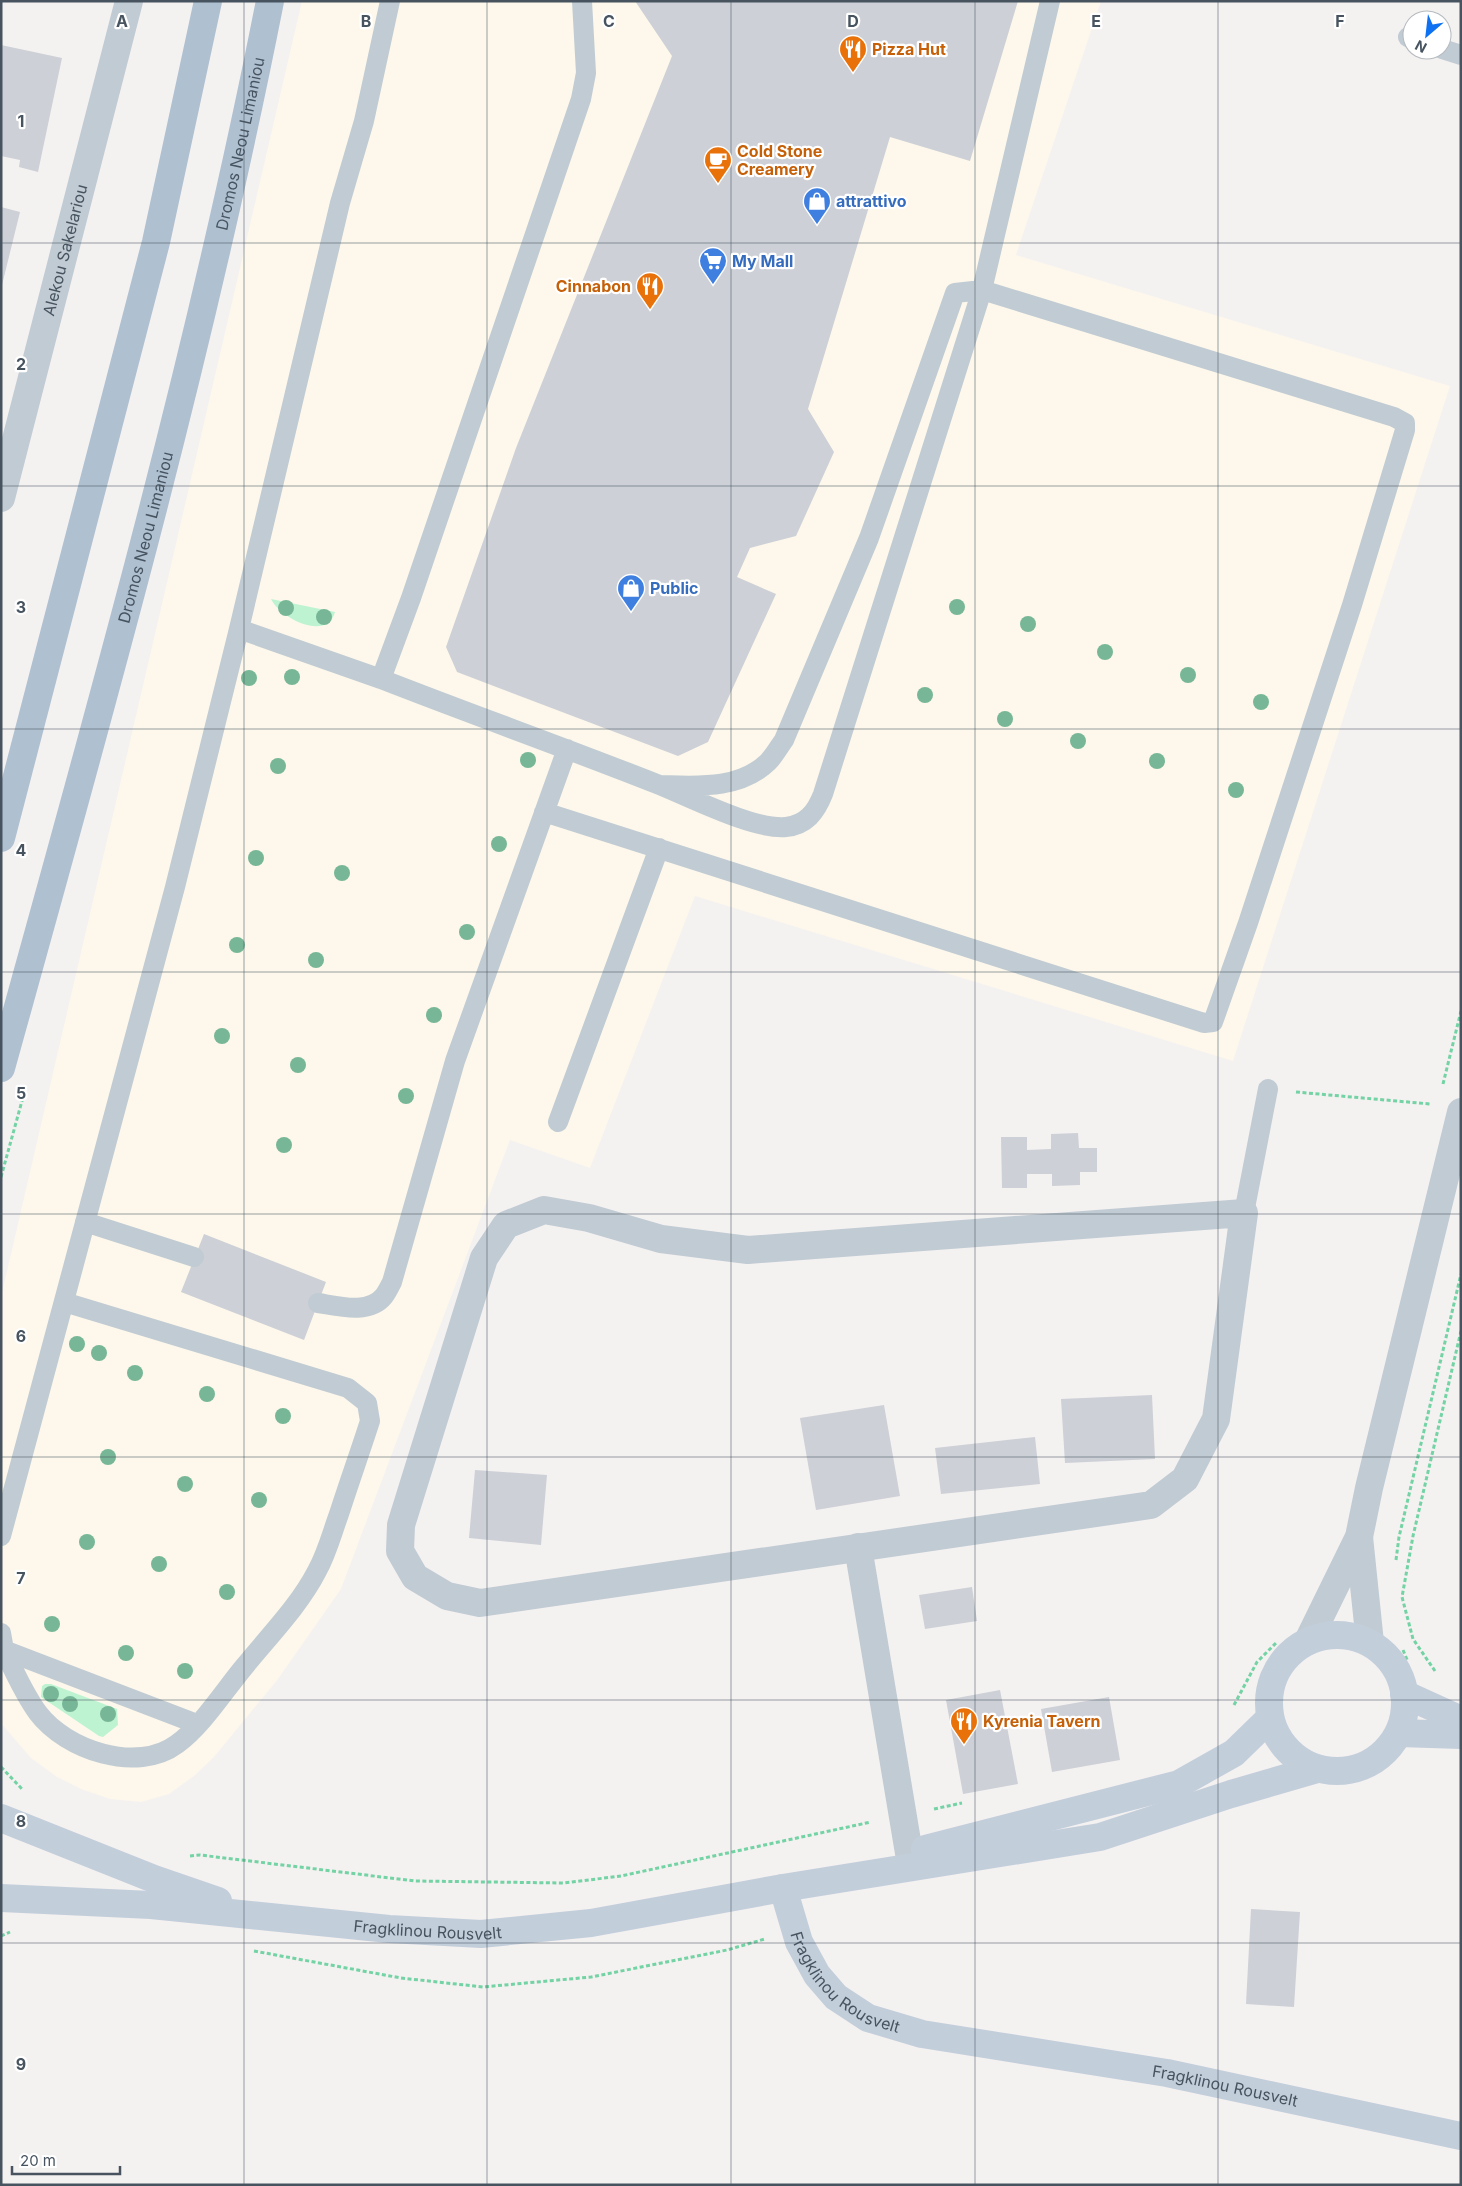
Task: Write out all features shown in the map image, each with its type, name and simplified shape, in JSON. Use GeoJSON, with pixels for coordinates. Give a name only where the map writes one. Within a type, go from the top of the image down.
{"type":"FeatureCollection","features":[{"type":"Feature","properties":{"kind":"main road"},"geometry":{"type":"LineString","coordinates":[[1,838],[156,242],[208,1]]}},
{"type":"Feature","properties":{"kind":"main road","name":"Dromos Neou Limaniou"},"geometry":{"type":"LineString","coordinates":[[1,1068],[152,514],[229,197],[270,1]]}},
{"type":"Feature","properties":{"kind":"main road"},"geometry":{"type":"LineString","coordinates":[[1329,1635],[1350,1636],[1370,1643],[1386,1656],[1399,1674],[1404,1694],[1404,1715],[1399,1733],[1388,1749],[1373,1762],[1355,1770],[1336,1772],[1318,1769],[1300,1761],[1286,1750],[1275,1735],[1270,1718],[1268,1700],[1271,1682],[1279,1666],[1290,1653],[1296,1639],[1329,1635]]}},
{"type":"Feature","properties":{"kind":"main road"},"geometry":{"type":"LineString","coordinates":[[1404,1694],[1461,1720]]}},
{"type":"Feature","properties":{"kind":"main road"},"geometry":{"type":"LineString","coordinates":[[783,1888],[909,1853],[1179,1784],[1234,1753],[1270,1718]]}},
{"type":"Feature","properties":{"kind":"main road"},"geometry":{"type":"LineString","coordinates":[[1399,1733],[1461,1735]]}},
{"type":"Feature","properties":{"kind":"main road"},"geometry":{"type":"LineString","coordinates":[[783,1888],[1100,1837],[1231,1794],[1318,1769]]}},
{"type":"Feature","properties":{"kind":"main road","name":"Fragklinou Rousvelt"},"geometry":{"type":"LineString","coordinates":[[1,1818],[154,1879],[262,1916]]}},
{"type":"Feature","properties":{"kind":"main road","name":"Fragklinou Rousvelt"},"geometry":{"type":"LineString","coordinates":[[1,1898],[151,1905],[389,1929],[481,1934],[591,1923],[783,1888],[799,1942],[817,1975],[836,1997],[868,2018],[922,2034],[1167,2073],[1461,2136]]}},
{"type":"Feature","properties":{"kind":"street","name":"Alekou Sakelariou"},"geometry":{"type":"LineString","coordinates":[[1,498],[130,1]]}},
{"type":"Feature","properties":{"kind":"street"},"geometry":{"type":"LineString","coordinates":[[1370,1643],[1359,1537],[1449,1108]]}},
{"type":"Feature","properties":{"kind":"street"},"geometry":{"type":"LineString","coordinates":[[544,1210],[589,1218],[661,1239],[748,1250],[1244,1213],[1216,1419],[1185,1479],[1151,1504],[480,1602],[447,1596],[415,1577],[400,1551],[401,1525],[484,1258],[506,1225],[544,1210]]}},
{"type":"Feature","properties":{"kind":"street"},"geometry":{"type":"LineString","coordinates":[[1296,1639],[1359,1537]]}},
{"type":"Feature","properties":{"kind":"street"},"geometry":{"type":"LineString","coordinates":[[858,1547],[909,1853]]}},
{"type":"Feature","properties":{"kind":"lane"},"geometry":{"type":"LineString","coordinates":[[1,1536],[175,887],[239,629],[340,203],[364,121],[390,1]]}},
{"type":"Feature","properties":{"kind":"lane"},"geometry":{"type":"LineString","coordinates":[[381,679],[411,598],[581,99],[586,74],[582,1]]}},
{"type":"Feature","properties":{"kind":"lane"},"geometry":{"type":"LineString","coordinates":[[239,629],[381,679],[567,749],[757,824],[786,827],[799,824],[811,817],[818,807],[982,290],[1050,1]]}},
{"type":"Feature","properties":{"kind":"lane"},"geometry":{"type":"LineString","coordinates":[[544,812],[1204,1023],[1213,1022],[1352,606],[1405,430],[1405,423],[1385,414],[982,290],[955,293],[869,538],[784,740],[768,761],[750,776],[730,783],[705,786],[660,785]]}},
{"type":"Feature","properties":{"kind":"lane"},"geometry":{"type":"LineString","coordinates":[[318,1303],[348,1308],[367,1306],[383,1298],[392,1282],[455,1061],[567,749]]}},
{"type":"Feature","properties":{"kind":"lane"},"geometry":{"type":"LineString","coordinates":[[558,1122],[659,848]]}},
{"type":"Feature","properties":{"kind":"lane"},"geometry":{"type":"LineString","coordinates":[[1244,1213],[1268,1089]]}},
{"type":"Feature","properties":{"kind":"lane"},"geometry":{"type":"LineString","coordinates":[[85,1222],[194,1257]]}},
{"type":"Feature","properties":{"kind":"lane"},"geometry":{"type":"LineString","coordinates":[[3,1641],[39,1714],[61,1735],[84,1749],[116,1757],[146,1756],[177,1745],[277,1629],[317,1571],[328,1546],[370,1421],[367,1403],[348,1388],[64,1302]]}},
{"type":"Feature","properties":{"kind":"lane"},"geometry":{"type":"LineString","coordinates":[[3,1641],[197,1724]]}},
{"type":"Feature","properties":{"kind":"path"},"geometry":{"type":"LineString","coordinates":[[1268,1089],[1449,1108]]}},
{"type":"Feature","properties":{"kind":"path"},"geometry":{"type":"LineString","coordinates":[[1396,1564],[1399,1537],[1461,1274]]}},
{"type":"Feature","properties":{"kind":"path"},"geometry":{"type":"LineString","coordinates":[[1438,1676],[1413,1639],[1402,1597],[1413,1536],[1461,1331]]}},
{"type":"Feature","properties":{"kind":"path"},"geometry":{"type":"LineString","coordinates":[[1233,1706],[1257,1662],[1296,1639]]}},
{"type":"Feature","properties":{"kind":"path"},"geometry":{"type":"LineString","coordinates":[[1401,1645],[1407,1662],[1412,1667]]}},
{"type":"Feature","properties":{"kind":"path"},"geometry":{"type":"LineString","coordinates":[[182,1857],[200,1855],[415,1881],[564,1883],[620,1876],[970,1802]]}},
{"type":"Feature","properties":{"kind":"shaded area"},"geometry":{"type":"Polygon","coordinates":[[[302,1],[1101,1],[1016,255],[1450,386],[1233,1061],[695,896],[590,1168],[510,1140],[341,1589],[278,1679],[214,1757],[194,1776],[169,1794],[141,1802],[110,1799],[81,1789],[57,1777],[31,1758],[1,1723],[1,1297],[302,1]]]}},
{"type":"Feature","properties":{"kind":"green space"},"geometry":{"type":"Polygon","coordinates":[[[271,599],[335,612],[330,621],[323,625],[303,624],[284,613],[271,599]]]}},
{"type":"Feature","properties":{"kind":"green space"},"geometry":{"type":"Polygon","coordinates":[[[51,1684],[117,1709],[118,1725],[103,1737],[99,1736],[41,1697],[42,1686],[51,1684]]]}},
{"type":"Feature","properties":{"kind":"building","name":"My Mall"},"geometry":{"type":"Polygon","coordinates":[[[635,1],[1018,1],[970,161],[890,137],[808,409],[834,452],[796,536],[750,548],[737,577],[776,594],[708,742],[678,756],[457,672],[446,647],[516,448],[672,56],[635,1]]]}},
{"type":"Feature","properties":{"kind":"building"},"geometry":{"type":"Polygon","coordinates":[[[1,45],[62,58],[38,172],[19,167],[20,160],[1,156],[1,45]]]}},
{"type":"Feature","properties":{"kind":"building"},"geometry":{"type":"Polygon","coordinates":[[[1,207],[20,212],[2,285],[1,285],[1,207]]]}},
{"type":"Feature","properties":{"kind":"building"},"geometry":{"type":"Polygon","coordinates":[[[1078,1133],[1079,1148],[1097,1148],[1097,1172],[1080,1172],[1080,1185],[1052,1186],[1052,1174],[1027,1174],[1027,1188],[1002,1188],[1001,1137],[1027,1137],[1027,1150],[1051,1149],[1051,1134],[1078,1133]]]}},
{"type":"Feature","properties":{"kind":"building"},"geometry":{"type":"Polygon","coordinates":[[[204,1234],[326,1282],[304,1340],[181,1292],[204,1234]]]}},
{"type":"Feature","properties":{"kind":"building"},"geometry":{"type":"Polygon","coordinates":[[[1152,1395],[1155,1459],[1065,1463],[1061,1399],[1152,1395]]]}},
{"type":"Feature","properties":{"kind":"building"},"geometry":{"type":"Polygon","coordinates":[[[884,1405],[900,1496],[816,1510],[800,1418],[884,1405]]]}},
{"type":"Feature","properties":{"kind":"building"},"geometry":{"type":"Polygon","coordinates":[[[1035,1437],[1040,1484],[941,1494],[935,1448],[1035,1437]]]}},
{"type":"Feature","properties":{"kind":"building"},"geometry":{"type":"Polygon","coordinates":[[[475,1470],[547,1475],[541,1545],[469,1538],[475,1470]]]}},
{"type":"Feature","properties":{"kind":"building"},"geometry":{"type":"Polygon","coordinates":[[[972,1587],[977,1621],[925,1629],[919,1595],[972,1587]]]}},
{"type":"Feature","properties":{"kind":"building"},"geometry":{"type":"Polygon","coordinates":[[[1000,1690],[1018,1784],[963,1794],[946,1700],[1000,1690]]]}},
{"type":"Feature","properties":{"kind":"building"},"geometry":{"type":"Polygon","coordinates":[[[1109,1697],[1120,1760],[1052,1772],[1041,1709],[1109,1697]]]}},
{"type":"Feature","properties":{"kind":"building"},"geometry":{"type":"Polygon","coordinates":[[[1251,1909],[1300,1912],[1294,2007],[1246,2004],[1251,1909]]]}},
{"type":"Feature","properties":{"kind":"place","name":"Pizza Hut"},"geometry":{"type":"Point","coordinates":[853,73]}},
{"type":"Feature","properties":{"kind":"place","name":"Cold Stone Creamery"},"geometry":{"type":"Point","coordinates":[718,184]}},
{"type":"Feature","properties":{"kind":"place","name":"attrattivo"},"geometry":{"type":"Point","coordinates":[817,225]}},
{"type":"Feature","properties":{"kind":"place","name":"My Mall"},"geometry":{"type":"Point","coordinates":[713,285]}},
{"type":"Feature","properties":{"kind":"place","name":"Cinnabon"},"geometry":{"type":"Point","coordinates":[650,310]}},
{"type":"Feature","properties":{"kind":"place","name":"Public"},"geometry":{"type":"Point","coordinates":[631,612]}},
{"type":"Feature","properties":{"kind":"place","name":"Kyrenia Tavern"},"geometry":{"type":"Point","coordinates":[964,1745]}}]}
